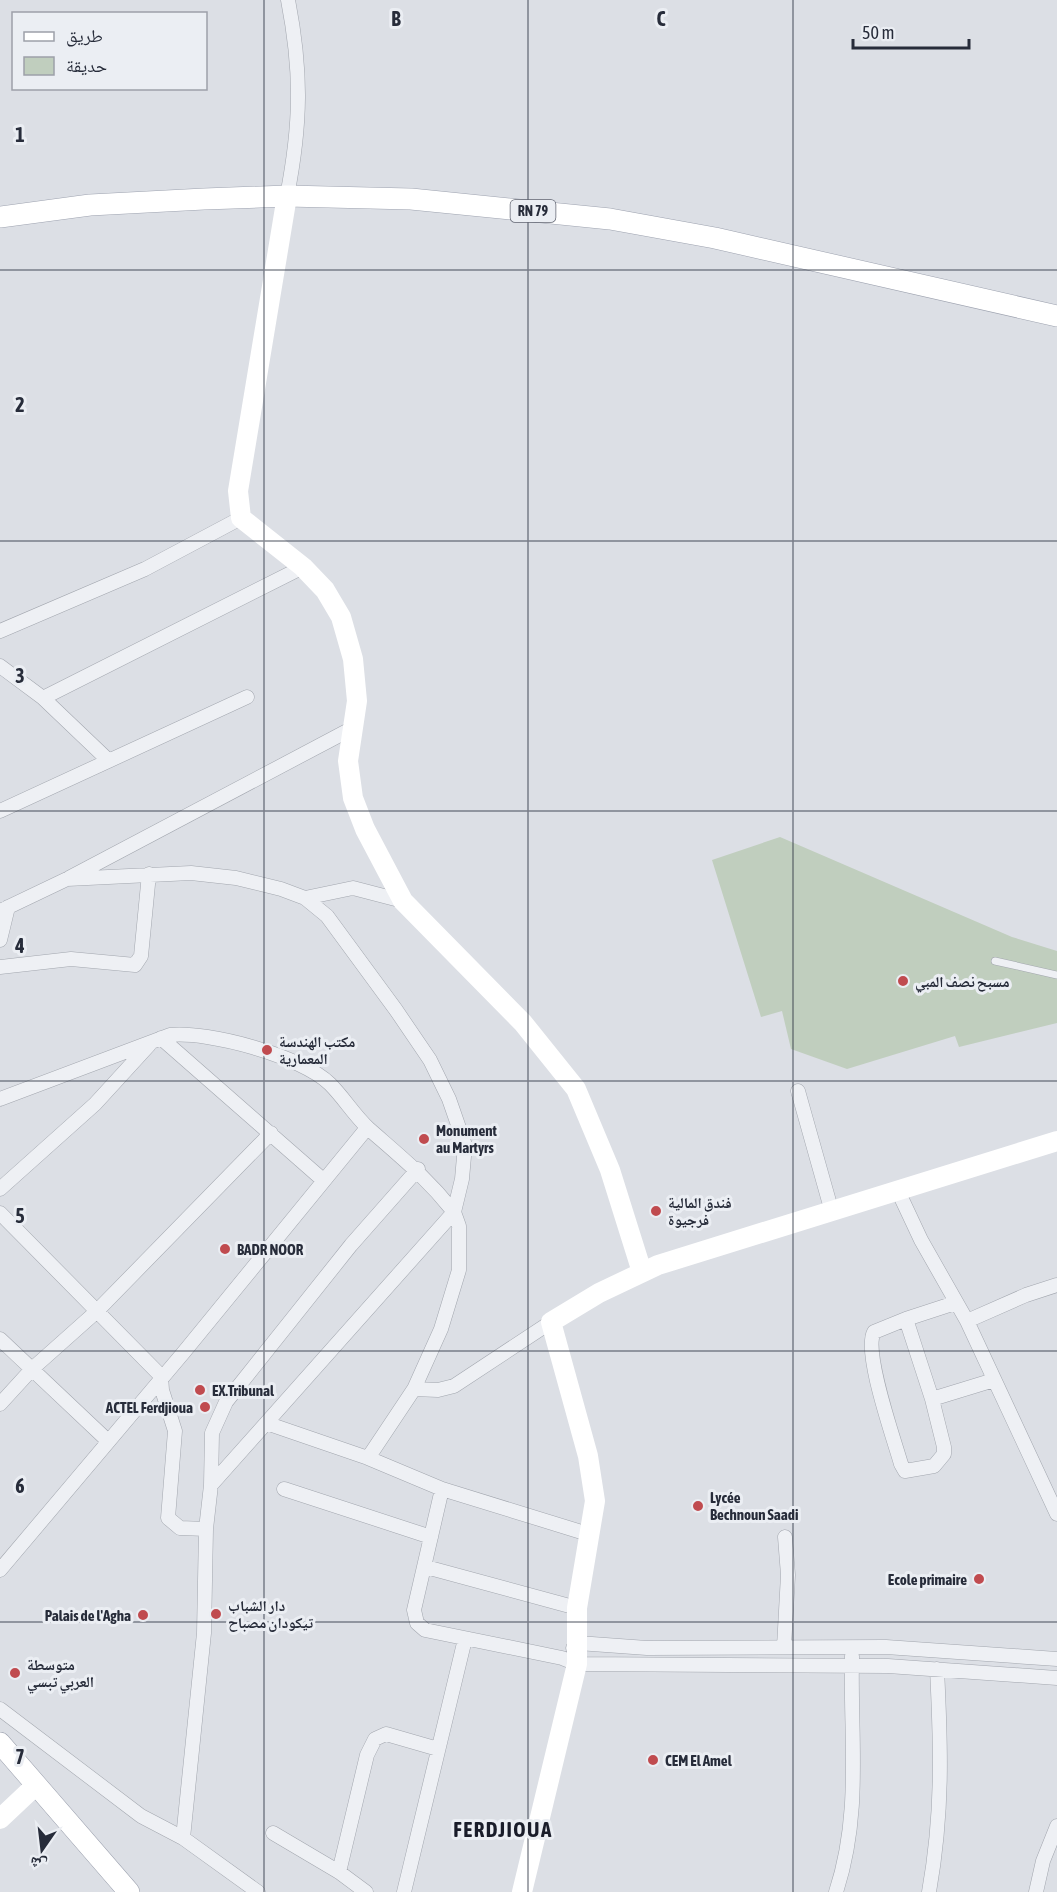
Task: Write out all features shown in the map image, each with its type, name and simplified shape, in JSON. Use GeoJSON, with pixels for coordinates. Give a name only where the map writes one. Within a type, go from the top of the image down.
{"type":"FeatureCollection","features":[{"type":"Feature","properties":{"kind":"main road","name":"RN 79"},"geometry":{"type":"LineString","coordinates":[[0,217],[90,206],[287,196],[411,200],[610,219],[726,241],[1057,316]]}},
{"type":"Feature","properties":{"kind":"main road"},"geometry":{"type":"LineString","coordinates":[[287,196],[238,491],[242,518],[303,567],[325,590],[341,617],[353,659],[357,700],[348,761],[353,798],[365,829],[403,901],[523,1023],[576,1089],[610,1170],[642,1272]]}},
{"type":"Feature","properties":{"kind":"main road"},"geometry":{"type":"LineString","coordinates":[[522,1892],[570,1661],[578,1643],[578,1608],[588,1534],[596,1501],[595,1488],[551,1322],[642,1272],[1057,1141]]}},
{"type":"Feature","properties":{"kind":"main road"},"geometry":{"type":"LineString","coordinates":[[0,1743],[129,1892]]}},
{"type":"Feature","properties":{"kind":"main road"},"geometry":{"type":"LineString","coordinates":[[0,1819],[35,1785]]}},
{"type":"Feature","properties":{"kind":"street"},"geometry":{"type":"LineString","coordinates":[[287,196],[299,119],[298,58],[288,0]]}},
{"type":"Feature","properties":{"kind":"street"},"geometry":{"type":"LineString","coordinates":[[0,631],[145,569],[242,518]]}},
{"type":"Feature","properties":{"kind":"street"},"geometry":{"type":"LineString","coordinates":[[43,698],[303,567]]}},
{"type":"Feature","properties":{"kind":"street"},"geometry":{"type":"LineString","coordinates":[[0,666],[43,698],[108,760]]}},
{"type":"Feature","properties":{"kind":"street"},"geometry":{"type":"LineString","coordinates":[[0,811],[247,697]]}},
{"type":"Feature","properties":{"kind":"street"},"geometry":{"type":"LineString","coordinates":[[0,940],[4,909],[67,879],[351,729]]}},
{"type":"Feature","properties":{"kind":"street"},"geometry":{"type":"LineString","coordinates":[[67,879],[191,873],[236,879],[305,898],[327,916],[430,1060],[449,1099],[465,1145],[462,1179],[454,1212],[344,1339],[211,1485]]}},
{"type":"Feature","properties":{"kind":"street"},"geometry":{"type":"LineString","coordinates":[[0,967],[71,959],[135,965],[141,956],[149,874]]}},
{"type":"Feature","properties":{"kind":"street"},"geometry":{"type":"LineString","coordinates":[[305,898],[353,888],[403,901]]}},
{"type":"Feature","properties":{"kind":"street"},"geometry":{"type":"LineString","coordinates":[[0,1099],[156,1041],[191,1033],[208,1036],[309,1069],[330,1084],[368,1128],[418,1169],[454,1212],[459,1226],[459,1270],[441,1329],[414,1389],[368,1458]]}},
{"type":"Feature","properties":{"kind":"street"},"geometry":{"type":"LineString","coordinates":[[156,1041],[271,1133],[323,1180]]}},
{"type":"Feature","properties":{"kind":"street"},"geometry":{"type":"LineString","coordinates":[[0,1189],[95,1104],[156,1041]]}},
{"type":"Feature","properties":{"kind":"street"},"geometry":{"type":"LineString","coordinates":[[798,1091],[832,1212]]}},
{"type":"Feature","properties":{"kind":"street"},"geometry":{"type":"LineString","coordinates":[[0,1569],[161,1376],[184,1352],[368,1128]]}},
{"type":"Feature","properties":{"kind":"street"},"geometry":{"type":"LineString","coordinates":[[0,1404],[32,1369],[96,1312],[271,1133]]}},
{"type":"Feature","properties":{"kind":"street"},"geometry":{"type":"LineString","coordinates":[[183,1838],[204,1633],[206,1529],[211,1485],[212,1433],[226,1402],[351,1245],[418,1169]]}},
{"type":"Feature","properties":{"kind":"street"},"geometry":{"type":"LineString","coordinates":[[898,1191],[955,1303],[967,1321],[1057,1514]]}},
{"type":"Feature","properties":{"kind":"street"},"geometry":{"type":"LineString","coordinates":[[0,1212],[161,1376],[162,1390],[175,1431],[168,1518],[180,1528],[206,1529]]}},
{"type":"Feature","properties":{"kind":"street"},"geometry":{"type":"LineString","coordinates":[[967,1321],[1026,1295],[1057,1285]]}},
{"type":"Feature","properties":{"kind":"street"},"geometry":{"type":"LineString","coordinates":[[906,1319],[932,1399],[944,1454],[934,1466],[905,1471],[901,1464],[876,1373],[870,1342],[874,1332],[906,1319],[955,1303]]}},
{"type":"Feature","properties":{"kind":"street"},"geometry":{"type":"LineString","coordinates":[[414,1389],[438,1390],[454,1386],[551,1322]]}},
{"type":"Feature","properties":{"kind":"street"},"geometry":{"type":"LineString","coordinates":[[0,1339],[108,1441]]}},
{"type":"Feature","properties":{"kind":"street"},"geometry":{"type":"LineString","coordinates":[[932,1399],[994,1380]]}},
{"type":"Feature","properties":{"kind":"street"},"geometry":{"type":"LineString","coordinates":[[266,1423],[368,1458],[442,1490],[588,1534]]}},
{"type":"Feature","properties":{"kind":"street"},"geometry":{"type":"LineString","coordinates":[[284,1489],[431,1537]]}},
{"type":"Feature","properties":{"kind":"street"},"geometry":{"type":"LineString","coordinates":[[442,1490],[426,1567],[414,1610],[417,1623],[425,1630],[570,1661],[657,1667],[852,1665],[1057,1678]]}},
{"type":"Feature","properties":{"kind":"street"},"geometry":{"type":"LineString","coordinates":[[784,1647],[788,1575],[785,1537]]}},
{"type":"Feature","properties":{"kind":"street"},"geometry":{"type":"LineString","coordinates":[[426,1567],[578,1608]]}},
{"type":"Feature","properties":{"kind":"street"},"geometry":{"type":"LineString","coordinates":[[404,1892],[465,1639]]}},
{"type":"Feature","properties":{"kind":"street"},"geometry":{"type":"LineString","coordinates":[[578,1643],[647,1648],[852,1647],[942,1650],[1057,1659]]}},
{"type":"Feature","properties":{"kind":"street"},"geometry":{"type":"LineString","coordinates":[[836,1892],[849,1842],[854,1806],[852,1647]]}},
{"type":"Feature","properties":{"kind":"street"},"geometry":{"type":"LineString","coordinates":[[929,1892],[939,1838],[942,1766],[937,1669]]}},
{"type":"Feature","properties":{"kind":"street"},"geometry":{"type":"LineString","coordinates":[[0,1709],[141,1816],[183,1838],[258,1892]]}},
{"type":"Feature","properties":{"kind":"street"},"geometry":{"type":"LineString","coordinates":[[339,1872],[367,1755],[375,1740],[386,1734],[438,1749]]}},
{"type":"Feature","properties":{"kind":"street"},"geometry":{"type":"LineString","coordinates":[[1036,1892],[1042,1861],[1057,1826]]}},
{"type":"Feature","properties":{"kind":"street"},"geometry":{"type":"LineString","coordinates":[[273,1833],[339,1872],[366,1892]]}},
{"type":"Feature","properties":{"kind":"lane"},"geometry":{"type":"LineString","coordinates":[[995,961],[1057,975]]}},
{"type":"Feature","properties":{"kind":"green space","name":"مسبح نصف المبي"},"geometry":{"type":"Polygon","coordinates":[[[780,837],[1012,937],[1057,951],[1057,1023],[959,1047],[955,1036],[847,1069],[791,1049],[782,1011],[761,1017],[712,860],[780,837]]]}},
{"type":"Feature","properties":{"kind":"place","name":"مسبح نصف المبي"},"geometry":{"type":"Point","coordinates":[903,981]}},
{"type":"Feature","properties":{"kind":"place","name":"مكتب الهندسة المعمارية"},"geometry":{"type":"Point","coordinates":[267,1050]}},
{"type":"Feature","properties":{"kind":"place","name":"Monument au Martyrs"},"geometry":{"type":"Point","coordinates":[424,1139]}},
{"type":"Feature","properties":{"kind":"place","name":"فندق المالية فرجيوة"},"geometry":{"type":"Point","coordinates":[656,1211]}},
{"type":"Feature","properties":{"kind":"place","name":"BADR NOOR"},"geometry":{"type":"Point","coordinates":[225,1249]}},
{"type":"Feature","properties":{"kind":"place","name":"EX.Tribunal"},"geometry":{"type":"Point","coordinates":[200,1390]}},
{"type":"Feature","properties":{"kind":"place","name":"ACTEL Ferdjioua"},"geometry":{"type":"Point","coordinates":[205,1407]}},
{"type":"Feature","properties":{"kind":"place","name":"Lycée Bechnoun Saadi"},"geometry":{"type":"Point","coordinates":[698,1506]}},
{"type":"Feature","properties":{"kind":"place","name":"Ecole primaire"},"geometry":{"type":"Point","coordinates":[979,1579]}},
{"type":"Feature","properties":{"kind":"place","name":"دار الشباب تيكودان مصباح"},"geometry":{"type":"Point","coordinates":[216,1614]}},
{"type":"Feature","properties":{"kind":"place","name":"Palais de l'Agha"},"geometry":{"type":"Point","coordinates":[143,1615]}},
{"type":"Feature","properties":{"kind":"place","name":"متوسطة العربي تبسي"},"geometry":{"type":"Point","coordinates":[15,1673]}},
{"type":"Feature","properties":{"kind":"place","name":"CEM El Amel"},"geometry":{"type":"Point","coordinates":[653,1760]}},
{"type":"Feature","properties":{"kind":"district","name":"FERDJIOUA"},"geometry":{"type":"Point","coordinates":[503,1829]}}]}
